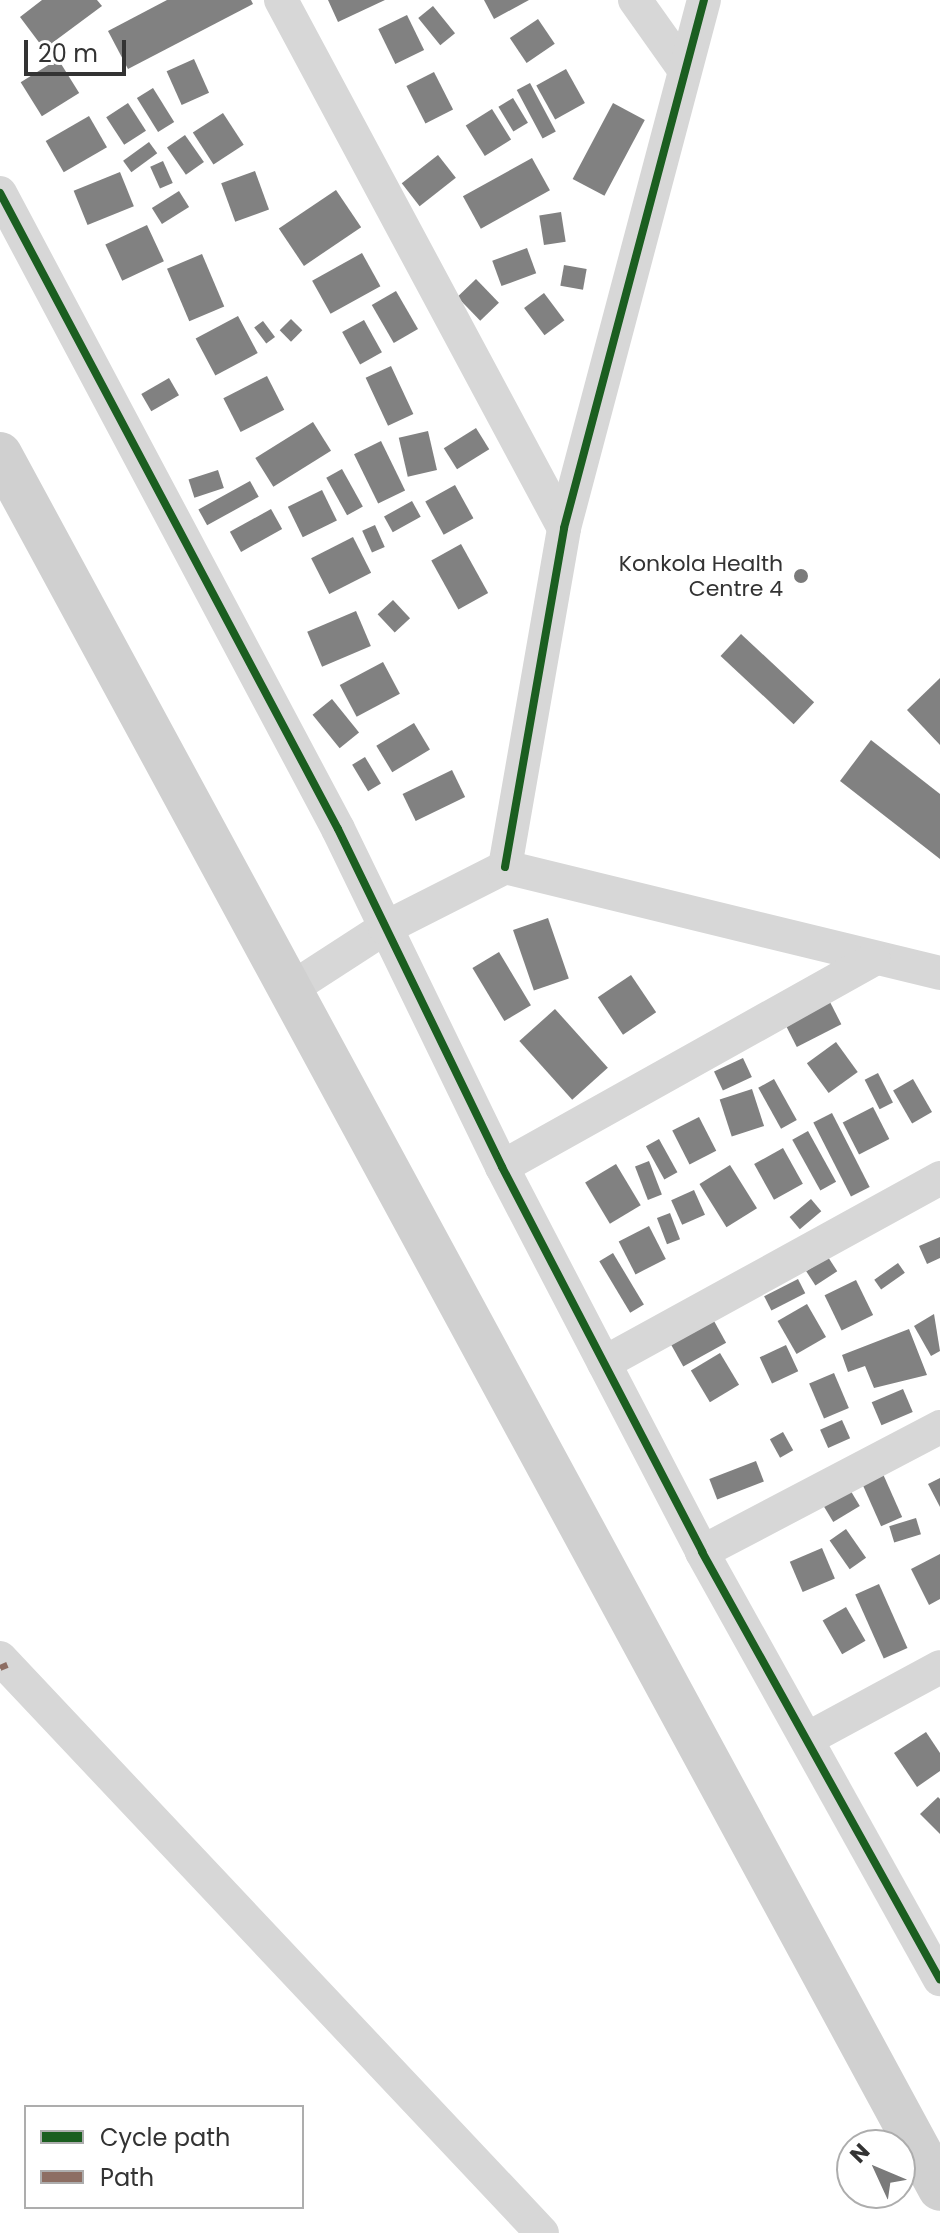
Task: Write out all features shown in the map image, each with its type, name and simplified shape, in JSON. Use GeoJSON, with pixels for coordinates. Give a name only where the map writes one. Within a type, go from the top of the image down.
{"type":"FeatureCollection","features":[{"type":"Feature","properties":{"kind":"street"},"geometry":{"type":"LineString","coordinates":[[281,0],[564,528]]}},
{"type":"Feature","properties":{"kind":"street"},"geometry":{"type":"LineString","coordinates":[[635,0],[684,69]]}},
{"type":"Feature","properties":{"kind":"street"},"geometry":{"type":"LineString","coordinates":[[505,867],[564,528],[704,0]]}},
{"type":"Feature","properties":{"kind":"street"},"geometry":{"type":"LineString","coordinates":[[0,193],[385,928],[502,1167],[702,1552],[807,1739],[931,1936],[940,1979]]}},
{"type":"Feature","properties":{"kind":"street"},"geometry":{"type":"LineString","coordinates":[[0,454],[940,2189]]}},
{"type":"Feature","properties":{"kind":"street"},"geometry":{"type":"LineString","coordinates":[[289,990],[385,928],[505,867],[940,973]]}},
{"type":"Feature","properties":{"kind":"street"},"geometry":{"type":"LineString","coordinates":[[502,1167],[874,959]]}},
{"type":"Feature","properties":{"kind":"street"},"geometry":{"type":"LineString","coordinates":[[604,1363],[940,1178]]}},
{"type":"Feature","properties":{"kind":"street"},"geometry":{"type":"LineString","coordinates":[[702,1552],[940,1427]]}},
{"type":"Feature","properties":{"kind":"street"},"geometry":{"type":"LineString","coordinates":[[0,1658],[542,2233]]}},
{"type":"Feature","properties":{"kind":"street"},"geometry":{"type":"LineString","coordinates":[[807,1739],[940,1667]]}},
{"type":"Feature","properties":{"kind":"building"},"geometry":{"type":"Polygon","coordinates":[[[42,0],[97,0],[102,6],[44,49],[20,17],[42,0]]]}},
{"type":"Feature","properties":{"kind":"building"},"geometry":{"type":"Polygon","coordinates":[[[167,0],[251,0],[253,4],[128,69],[108,31],[167,0]]]}},
{"type":"Feature","properties":{"kind":"building"},"geometry":{"type":"Polygon","coordinates":[[[328,0],[385,0],[338,22],[328,0]]]}},
{"type":"Feature","properties":{"kind":"building"},"geometry":{"type":"Polygon","coordinates":[[[484,0],[529,0],[494,19],[484,0]]]}},
{"type":"Feature","properties":{"kind":"building"},"geometry":{"type":"Polygon","coordinates":[[[433,6],[455,33],[440,45],[418,18],[433,6]]]}},
{"type":"Feature","properties":{"kind":"building"},"geometry":{"type":"Polygon","coordinates":[[[407,15],[424,50],[395,64],[378,29],[407,15]]]}},
{"type":"Feature","properties":{"kind":"building"},"geometry":{"type":"Polygon","coordinates":[[[538,19],[555,44],[527,63],[510,38],[538,19]]]}},
{"type":"Feature","properties":{"kind":"building"},"geometry":{"type":"Polygon","coordinates":[[[58,59],[79,93],[42,116],[21,82],[58,59]]]}},
{"type":"Feature","properties":{"kind":"building"},"geometry":{"type":"Polygon","coordinates":[[[194,59],[209,93],[182,105],[167,71],[194,59]]]}},
{"type":"Feature","properties":{"kind":"building"},"geometry":{"type":"Polygon","coordinates":[[[566,69],[585,103],[555,120],[536,85],[566,69]]]}},
{"type":"Feature","properties":{"kind":"building"},"geometry":{"type":"Polygon","coordinates":[[[434,72],[453,109],[425,123],[406,86],[434,72]]]}},
{"type":"Feature","properties":{"kind":"building"},"geometry":{"type":"Polygon","coordinates":[[[530,83],[556,132],[543,139],[517,90],[530,83]]]}},
{"type":"Feature","properties":{"kind":"building"},"geometry":{"type":"Polygon","coordinates":[[[153,88],[174,122],[158,132],[137,98],[153,88]]]}},
{"type":"Feature","properties":{"kind":"building"},"geometry":{"type":"Polygon","coordinates":[[[513,98],[528,123],[513,132],[498,107],[513,98]]]}},
{"type":"Feature","properties":{"kind":"building"},"geometry":{"type":"Polygon","coordinates":[[[128,103],[146,131],[124,145],[106,117],[128,103]]]}},
{"type":"Feature","properties":{"kind":"building"},"geometry":{"type":"Polygon","coordinates":[[[613,103],[645,120],[604,196],[573,179],[613,103]]]}},
{"type":"Feature","properties":{"kind":"building"},"geometry":{"type":"Polygon","coordinates":[[[492,109],[511,140],[485,156],[466,125],[492,109]]]}},
{"type":"Feature","properties":{"kind":"building"},"geometry":{"type":"Polygon","coordinates":[[[223,113],[244,145],[214,164],[193,133],[223,113]]]}},
{"type":"Feature","properties":{"kind":"building"},"geometry":{"type":"Polygon","coordinates":[[[89,116],[107,147],[64,172],[46,141],[89,116]]]}},
{"type":"Feature","properties":{"kind":"building"},"geometry":{"type":"Polygon","coordinates":[[[185,135],[204,162],[186,175],[167,148],[185,135]]]}},
{"type":"Feature","properties":{"kind":"building"},"geometry":{"type":"Polygon","coordinates":[[[149,142],[157,153],[131,172],[123,161],[149,142]]]}},
{"type":"Feature","properties":{"kind":"building"},"geometry":{"type":"Polygon","coordinates":[[[438,155],[456,178],[420,206],[402,183],[438,155]]]}},
{"type":"Feature","properties":{"kind":"building"},"geometry":{"type":"Polygon","coordinates":[[[532,158],[550,190],[481,229],[463,196],[532,158]]]}},
{"type":"Feature","properties":{"kind":"building"},"geometry":{"type":"Polygon","coordinates":[[[163,161],[173,183],[160,189],[150,167],[163,161]]]}},
{"type":"Feature","properties":{"kind":"building"},"geometry":{"type":"Polygon","coordinates":[[[255,171],[269,210],[235,222],[221,183],[255,171]]]}},
{"type":"Feature","properties":{"kind":"building"},"geometry":{"type":"Polygon","coordinates":[[[120,172],[134,206],[88,225],[74,191],[120,172]]]}},
{"type":"Feature","properties":{"kind":"building"},"geometry":{"type":"Polygon","coordinates":[[[336,190],[361,227],[304,266],[279,229],[336,190]]]}},
{"type":"Feature","properties":{"kind":"building"},"geometry":{"type":"Polygon","coordinates":[[[179,191],[189,207],[162,224],[152,208],[179,191]]]}},
{"type":"Feature","properties":{"kind":"building"},"geometry":{"type":"Polygon","coordinates":[[[561,212],[566,242],[544,245],[539,215],[561,212]]]}},
{"type":"Feature","properties":{"kind":"building"},"geometry":{"type":"Polygon","coordinates":[[[147,225],[164,261],[122,281],[105,244],[147,225]]]}},
{"type":"Feature","properties":{"kind":"building"},"geometry":{"type":"Polygon","coordinates":[[[527,248],[536,273],[501,286],[492,261],[527,248]]]}},
{"type":"Feature","properties":{"kind":"building"},"geometry":{"type":"Polygon","coordinates":[[[362,253],[380,286],[331,314],[312,281],[362,253]]]}},
{"type":"Feature","properties":{"kind":"building"},"geometry":{"type":"Polygon","coordinates":[[[202,254],[224,306],[189,321],[167,269],[202,254]]]}},
{"type":"Feature","properties":{"kind":"building"},"geometry":{"type":"Polygon","coordinates":[[[564,265],[587,269],[583,290],[560,286],[564,265]]]}},
{"type":"Feature","properties":{"kind":"building"},"geometry":{"type":"Polygon","coordinates":[[[476,279],[499,303],[480,321],[457,297],[476,279]]]}},
{"type":"Feature","properties":{"kind":"building"},"geometry":{"type":"Polygon","coordinates":[[[396,291],[418,329],[394,343],[372,305],[396,291]]]}},
{"type":"Feature","properties":{"kind":"building"},"geometry":{"type":"Polygon","coordinates":[[[544,293],[564,320],[544,335],[524,308],[544,293]]]}},
{"type":"Feature","properties":{"kind":"building"},"geometry":{"type":"Polygon","coordinates":[[[238,316],[258,353],[215,376],[196,339],[238,316]]]}},
{"type":"Feature","properties":{"kind":"building"},"geometry":{"type":"Polygon","coordinates":[[[291,319],[302,330],[291,342],[280,330],[291,319]]]}},
{"type":"Feature","properties":{"kind":"building"},"geometry":{"type":"Polygon","coordinates":[[[364,320],[382,352],[360,364],[342,332],[364,320]]]}},
{"type":"Feature","properties":{"kind":"building"},"geometry":{"type":"Polygon","coordinates":[[[263,321],[275,337],[266,344],[254,328],[263,321]]]}},
{"type":"Feature","properties":{"kind":"building"},"geometry":{"type":"Polygon","coordinates":[[[391,366],[413,414],[388,426],[366,378],[391,366]]]}},
{"type":"Feature","properties":{"kind":"building"},"geometry":{"type":"Polygon","coordinates":[[[267,376],[284,410],[241,432],[223,398],[267,376]]]}},
{"type":"Feature","properties":{"kind":"building"},"geometry":{"type":"Polygon","coordinates":[[[169,378],[179,395],[151,411],[141,394],[169,378]]]}},
{"type":"Feature","properties":{"kind":"building"},"geometry":{"type":"Polygon","coordinates":[[[313,422],[331,451],[273,487],[255,458],[313,422]]]}},
{"type":"Feature","properties":{"kind":"building"},"geometry":{"type":"Polygon","coordinates":[[[476,428],[489,449],[457,469],[444,448],[476,428]]]}},
{"type":"Feature","properties":{"kind":"building"},"geometry":{"type":"Polygon","coordinates":[[[428,431],[437,470],[408,477],[399,438],[428,431]]]}},
{"type":"Feature","properties":{"kind":"building"},"geometry":{"type":"Polygon","coordinates":[[[381,441],[405,490],[378,504],[354,454],[381,441]]]}},
{"type":"Feature","properties":{"kind":"building"},"geometry":{"type":"Polygon","coordinates":[[[342,469],[363,507],[347,515],[326,478],[342,469]]]}},
{"type":"Feature","properties":{"kind":"building"},"geometry":{"type":"Polygon","coordinates":[[[218,470],[224,488],[194,498],[189,480],[218,470]]]}},
{"type":"Feature","properties":{"kind":"building"},"geometry":{"type":"Polygon","coordinates":[[[250,481],[259,497],[207,525],[198,510],[250,481]]]}},
{"type":"Feature","properties":{"kind":"building"},"geometry":{"type":"Polygon","coordinates":[[[455,485],[473,518],[444,535],[425,501],[455,485]]]}},
{"type":"Feature","properties":{"kind":"building"},"geometry":{"type":"Polygon","coordinates":[[[322,490],[337,521],[303,537],[288,507],[322,490]]]}},
{"type":"Feature","properties":{"kind":"building"},"geometry":{"type":"Polygon","coordinates":[[[412,501],[421,517],[393,532],[384,517],[412,501]]]}},
{"type":"Feature","properties":{"kind":"building"},"geometry":{"type":"Polygon","coordinates":[[[271,509],[282,529],[241,552],[230,532],[271,509]]]}},
{"type":"Feature","properties":{"kind":"building"},"geometry":{"type":"Polygon","coordinates":[[[375,525],[385,547],[372,553],[362,531],[375,525]]]}},
{"type":"Feature","properties":{"kind":"building"},"geometry":{"type":"Polygon","coordinates":[[[353,537],[371,573],[329,594],[311,558],[353,537]]]}},
{"type":"Feature","properties":{"kind":"building"},"geometry":{"type":"Polygon","coordinates":[[[461,544],[488,593],[458,609],[431,560],[461,544]]]}},
{"type":"Feature","properties":{"kind":"building"},"geometry":{"type":"Polygon","coordinates":[[[393,600],[410,618],[395,633],[378,614],[393,600]]]}},
{"type":"Feature","properties":{"kind":"building"},"geometry":{"type":"Polygon","coordinates":[[[356,611],[371,646],[322,667],[307,632],[356,611]]]}},
{"type":"Feature","properties":{"kind":"building"},"geometry":{"type":"Polygon","coordinates":[[[741,634],[814,702],[794,724],[721,656],[741,634]]]}},
{"type":"Feature","properties":{"kind":"building"},"geometry":{"type":"Polygon","coordinates":[[[383,662],[400,694],[357,717],[340,685],[383,662]]]}},
{"type":"Feature","properties":{"kind":"building"},"geometry":{"type":"Polygon","coordinates":[[[940,678],[940,745],[907,710],[940,678]]]}},
{"type":"Feature","properties":{"kind":"building"},"geometry":{"type":"Polygon","coordinates":[[[332,699],[359,732],[340,748],[313,715],[332,699]]]}},
{"type":"Feature","properties":{"kind":"building"},"geometry":{"type":"Polygon","coordinates":[[[414,723],[430,750],[392,772],[376,746],[414,723]]]}},
{"type":"Feature","properties":{"kind":"building"},"geometry":{"type":"Polygon","coordinates":[[[871,740],[940,794],[940,859],[840,781],[871,740]]]}},
{"type":"Feature","properties":{"kind":"building"},"geometry":{"type":"Polygon","coordinates":[[[365,757],[381,784],[368,791],[352,765],[365,757]]]}},
{"type":"Feature","properties":{"kind":"building"},"geometry":{"type":"Polygon","coordinates":[[[452,770],[465,797],[416,821],[403,794],[452,770]]]}},
{"type":"Feature","properties":{"kind":"building"},"geometry":{"type":"Polygon","coordinates":[[[548,918],[569,979],[534,991],[513,930],[548,918]]]}},
{"type":"Feature","properties":{"kind":"building"},"geometry":{"type":"Polygon","coordinates":[[[499,952],[531,1005],[504,1021],[472,968],[499,952]]]}},
{"type":"Feature","properties":{"kind":"building"},"geometry":{"type":"Polygon","coordinates":[[[631,975],[656,1012],[623,1035],[598,997],[631,975]]]}},
{"type":"Feature","properties":{"kind":"building"},"geometry":{"type":"Polygon","coordinates":[[[830,1002],[841,1024],[797,1047],[785,1025],[830,1002]]]}},
{"type":"Feature","properties":{"kind":"building"},"geometry":{"type":"Polygon","coordinates":[[[555,1009],[608,1068],[572,1100],[519,1041],[555,1009]]]}},
{"type":"Feature","properties":{"kind":"building"},"geometry":{"type":"Polygon","coordinates":[[[836,1042],[858,1072],[829,1093],[807,1063],[836,1042]]]}},
{"type":"Feature","properties":{"kind":"building"},"geometry":{"type":"Polygon","coordinates":[[[743,1058],[752,1077],[723,1091],[714,1072],[743,1058]]]}},
{"type":"Feature","properties":{"kind":"building"},"geometry":{"type":"Polygon","coordinates":[[[878,1073],[893,1102],[880,1109],[865,1080],[878,1073]]]}},
{"type":"Feature","properties":{"kind":"building"},"geometry":{"type":"Polygon","coordinates":[[[774,1079],[797,1120],[781,1129],[758,1088],[774,1079]]]}},
{"type":"Feature","properties":{"kind":"building"},"geometry":{"type":"Polygon","coordinates":[[[913,1079],[932,1112],[912,1123],[893,1090],[913,1079]]]}},
{"type":"Feature","properties":{"kind":"building"},"geometry":{"type":"Polygon","coordinates":[[[752,1089],[764,1126],[732,1137],[720,1100],[752,1089]]]}},
{"type":"Feature","properties":{"kind":"building"},"geometry":{"type":"Polygon","coordinates":[[[873,1107],[889,1139],[859,1155],[843,1122],[873,1107]]]}},
{"type":"Feature","properties":{"kind":"building"},"geometry":{"type":"Polygon","coordinates":[[[832,1113],[870,1187],[851,1196],[813,1123],[832,1113]]]}},
{"type":"Feature","properties":{"kind":"building"},"geometry":{"type":"Polygon","coordinates":[[[699,1117],[716,1151],[690,1164],[672,1131],[699,1117]]]}},
{"type":"Feature","properties":{"kind":"building"},"geometry":{"type":"Polygon","coordinates":[[[808,1131],[836,1182],[820,1190],[792,1140],[808,1131]]]}},
{"type":"Feature","properties":{"kind":"building"},"geometry":{"type":"Polygon","coordinates":[[[659,1139],[677,1172],[664,1180],[646,1146],[659,1139]]]}},
{"type":"Feature","properties":{"kind":"building"},"geometry":{"type":"Polygon","coordinates":[[[783,1148],[803,1184],[774,1200],[754,1164],[783,1148]]]}},
{"type":"Feature","properties":{"kind":"building"},"geometry":{"type":"Polygon","coordinates":[[[649,1161],[662,1195],[648,1200],[635,1166],[649,1161]]]}},
{"type":"Feature","properties":{"kind":"building"},"geometry":{"type":"Polygon","coordinates":[[[616,1164],[641,1205],[610,1224],[585,1183],[616,1164]]]}},
{"type":"Feature","properties":{"kind":"building"},"geometry":{"type":"Polygon","coordinates":[[[730,1165],[757,1208],[726,1227],[699,1184],[730,1165]]]}},
{"type":"Feature","properties":{"kind":"building"},"geometry":{"type":"Polygon","coordinates":[[[694,1190],[705,1215],[682,1225],[671,1200],[694,1190]]]}},
{"type":"Feature","properties":{"kind":"building"},"geometry":{"type":"Polygon","coordinates":[[[811,1199],[821,1211],[800,1229],[790,1217],[811,1199]]]}},
{"type":"Feature","properties":{"kind":"building"},"geometry":{"type":"Polygon","coordinates":[[[670,1213],[680,1239],[667,1244],[657,1218],[670,1213]]]}},
{"type":"Feature","properties":{"kind":"building"},"geometry":{"type":"Polygon","coordinates":[[[649,1226],[666,1259],[636,1274],[619,1241],[649,1226]]]}},
{"type":"Feature","properties":{"kind":"building"},"geometry":{"type":"Polygon","coordinates":[[[940,1237],[940,1258],[927,1264],[919,1246],[940,1237]]]}},
{"type":"Feature","properties":{"kind":"building"},"geometry":{"type":"Polygon","coordinates":[[[613,1253],[644,1304],[630,1313],[599,1261],[613,1253]]]}},
{"type":"Feature","properties":{"kind":"building"},"geometry":{"type":"Polygon","coordinates":[[[828,1257],[837,1271],[815,1285],[806,1271],[828,1257]]]}},
{"type":"Feature","properties":{"kind":"building"},"geometry":{"type":"Polygon","coordinates":[[[898,1263],[905,1273],[881,1289],[874,1280],[898,1263]]]}},
{"type":"Feature","properties":{"kind":"building"},"geometry":{"type":"Polygon","coordinates":[[[798,1279],[805,1293],[771,1311],[764,1296],[798,1279]]]}},
{"type":"Feature","properties":{"kind":"building"},"geometry":{"type":"Polygon","coordinates":[[[856,1280],[873,1315],[842,1330],[825,1295],[856,1280]]]}},
{"type":"Feature","properties":{"kind":"building"},"geometry":{"type":"Polygon","coordinates":[[[807,1304],[826,1337],[797,1354],[778,1321],[807,1304]]]}},
{"type":"Feature","properties":{"kind":"building"},"geometry":{"type":"Polygon","coordinates":[[[934,1314],[940,1351],[931,1356],[914,1326],[934,1314]]]}},
{"type":"Feature","properties":{"kind":"building"},"geometry":{"type":"Polygon","coordinates":[[[714,1321],[726,1343],[683,1367],[671,1345],[714,1321]]]}},
{"type":"Feature","properties":{"kind":"building"},"geometry":{"type":"Polygon","coordinates":[[[909,1329],[927,1375],[874,1388],[865,1366],[848,1372],[842,1355],[909,1329]]]}},
{"type":"Feature","properties":{"kind":"building"},"geometry":{"type":"Polygon","coordinates":[[[786,1345],[798,1371],[772,1384],[760,1357],[786,1345]]]}},
{"type":"Feature","properties":{"kind":"building"},"geometry":{"type":"Polygon","coordinates":[[[720,1353],[739,1385],[710,1402],[691,1371],[720,1353]]]}},
{"type":"Feature","properties":{"kind":"building"},"geometry":{"type":"Polygon","coordinates":[[[834,1373],[849,1408],[824,1419],[809,1384],[834,1373]]]}},
{"type":"Feature","properties":{"kind":"building"},"geometry":{"type":"Polygon","coordinates":[[[903,1389],[913,1412],[881,1425],[872,1402],[903,1389]]]}},
{"type":"Feature","properties":{"kind":"building"},"geometry":{"type":"Polygon","coordinates":[[[842,1420],[850,1438],[828,1448],[820,1430],[842,1420]]]}},
{"type":"Feature","properties":{"kind":"building"},"geometry":{"type":"Polygon","coordinates":[[[783,1432],[793,1450],[780,1458],[770,1439],[783,1432]]]}},
{"type":"Feature","properties":{"kind":"building"},"geometry":{"type":"Polygon","coordinates":[[[756,1461],[764,1482],[717,1499],[709,1479],[756,1461]]]}},
{"type":"Feature","properties":{"kind":"building"},"geometry":{"type":"Polygon","coordinates":[[[883,1474],[902,1517],[881,1526],[862,1483],[883,1474]]]}},
{"type":"Feature","properties":{"kind":"building"},"geometry":{"type":"Polygon","coordinates":[[[940,1478],[940,1507],[928,1484],[940,1478]]]}},
{"type":"Feature","properties":{"kind":"building"},"geometry":{"type":"Polygon","coordinates":[[[849,1488],[860,1506],[833,1522],[822,1504],[849,1488]]]}},
{"type":"Feature","properties":{"kind":"building"},"geometry":{"type":"Polygon","coordinates":[[[916,1518],[921,1534],[894,1542],[889,1526],[916,1518]]]}},
{"type":"Feature","properties":{"kind":"building"},"geometry":{"type":"Polygon","coordinates":[[[846,1529],[866,1558],[850,1569],[830,1540],[846,1529]]]}},
{"type":"Feature","properties":{"kind":"building"},"geometry":{"type":"Polygon","coordinates":[[[822,1548],[835,1578],[803,1592],[790,1562],[822,1548]]]}},
{"type":"Feature","properties":{"kind":"building"},"geometry":{"type":"Polygon","coordinates":[[[940,1554],[940,1599],[929,1605],[911,1569],[940,1554]]]}},
{"type":"Feature","properties":{"kind":"building"},"geometry":{"type":"Polygon","coordinates":[[[879,1584],[907,1648],[884,1659],[855,1595],[879,1584]]]}},
{"type":"Feature","properties":{"kind":"building"},"geometry":{"type":"Polygon","coordinates":[[[846,1607],[866,1641],[842,1654],[823,1620],[846,1607]]]}},
{"type":"Feature","properties":{"kind":"building"},"geometry":{"type":"Polygon","coordinates":[[[926,1732],[940,1753],[940,1771],[917,1787],[894,1753],[926,1732]]]}},
{"type":"Feature","properties":{"kind":"building"},"geometry":{"type":"Polygon","coordinates":[[[938,1797],[940,1799],[940,1834],[920,1814],[938,1797]]]}},
{"type":"Feature","properties":{"kind":"marked path"},"geometry":{"type":"LineString","coordinates":[[0,1668],[7,1665]]}},
{"type":"Feature","properties":{"kind":"cycle path"},"geometry":{"type":"LineString","coordinates":[[505,867],[564,528],[704,0]]}},
{"type":"Feature","properties":{"kind":"cycle path"},"geometry":{"type":"LineString","coordinates":[[0,193],[338,829],[502,1167],[702,1552],[940,1979]]}},
{"type":"Feature","properties":{"kind":"place","name":"Konkola Health Centre 4"},"geometry":{"type":"Point","coordinates":[801,576]}}]}
